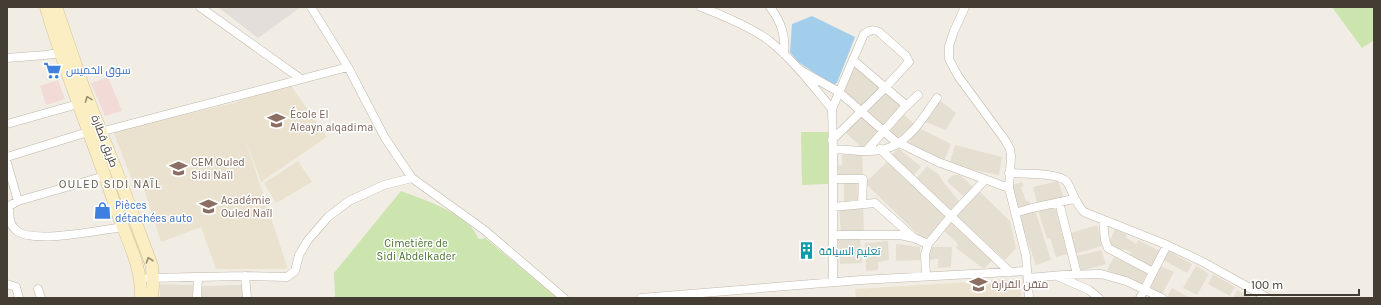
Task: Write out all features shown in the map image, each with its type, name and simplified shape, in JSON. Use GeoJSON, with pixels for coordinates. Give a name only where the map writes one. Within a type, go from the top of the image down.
{"type":"FeatureCollection","features":[{"type":"Feature","properties":{"kind":"main road","name":"طريق قطارة"},"geometry":{"type":"LineString","coordinates":[[46,7],[60,53],[123,227],[147,278],[154,286],[152,298]]}},
{"type":"Feature","properties":{"kind":"main road","name":"طريق قطارة"},"geometry":{"type":"LineString","coordinates":[[56,7],[83,86],[102,132],[152,266],[141,298]]}},
{"type":"Feature","properties":{"kind":"street"},"geometry":{"type":"LineString","coordinates":[[200,7],[301,79]]}},
{"type":"Feature","properties":{"kind":"street"},"geometry":{"type":"LineString","coordinates":[[311,7],[348,67],[386,138],[412,178],[483,229],[564,298]]}},
{"type":"Feature","properties":{"kind":"street"},"geometry":{"type":"LineString","coordinates":[[701,7],[750,28],[771,42],[800,70],[832,109]]}},
{"type":"Feature","properties":{"kind":"street"},"geometry":{"type":"LineString","coordinates":[[770,7],[782,28],[785,44],[784,54]]}},
{"type":"Feature","properties":{"kind":"street"},"geometry":{"type":"LineString","coordinates":[[776,16],[778,7]]}},
{"type":"Feature","properties":{"kind":"street"},"geometry":{"type":"LineString","coordinates":[[965,7],[949,46],[949,59],[958,76],[1010,149],[1011,156],[1008,188],[1023,240],[1028,274],[1029,298]]}},
{"type":"Feature","properties":{"kind":"street"},"geometry":{"type":"LineString","coordinates":[[832,140],[886,88],[909,62],[908,59],[879,32],[869,30],[864,34],[832,109],[832,140],[832,149],[834,282]]}},
{"type":"Feature","properties":{"kind":"street"},"geometry":{"type":"LineString","coordinates":[[7,58],[45,56],[60,53]]}},
{"type":"Feature","properties":{"kind":"street"},"geometry":{"type":"LineString","coordinates":[[853,60],[907,106]]}},
{"type":"Feature","properties":{"kind":"street"},"geometry":{"type":"LineString","coordinates":[[7,157],[89,133],[102,132],[348,67]]}},
{"type":"Feature","properties":{"kind":"street"},"geometry":{"type":"LineString","coordinates":[[800,70],[839,92],[883,131],[899,143],[938,162],[1008,188]]}},
{"type":"Feature","properties":{"kind":"street"},"geometry":{"type":"LineString","coordinates":[[867,150],[918,95]]}},
{"type":"Feature","properties":{"kind":"street"},"geometry":{"type":"LineString","coordinates":[[832,149],[867,150],[890,148],[911,133],[937,98]]}},
{"type":"Feature","properties":{"kind":"street"},"geometry":{"type":"LineString","coordinates":[[7,124],[78,104]]}},
{"type":"Feature","properties":{"kind":"street"},"geometry":{"type":"LineString","coordinates":[[880,149],[1010,272]]}},
{"type":"Feature","properties":{"kind":"street"},"geometry":{"type":"LineString","coordinates":[[7,163],[18,201]]}},
{"type":"Feature","properties":{"kind":"street"},"geometry":{"type":"LineString","coordinates":[[1009,174],[1062,177],[1066,181],[1074,199],[1084,212],[1167,245],[1201,261],[1268,298]]}},
{"type":"Feature","properties":{"kind":"street"},"geometry":{"type":"LineString","coordinates":[[105,176],[18,201],[8,207],[10,221],[15,230],[23,235],[55,237],[123,227]]}},
{"type":"Feature","properties":{"kind":"street"},"geometry":{"type":"LineString","coordinates":[[147,278],[245,276],[287,277],[296,271],[299,255],[308,240],[328,217],[348,201],[384,185],[412,178]]}},
{"type":"Feature","properties":{"kind":"street"},"geometry":{"type":"LineString","coordinates":[[833,179],[863,179],[862,204]]}},
{"type":"Feature","properties":{"kind":"street"},"geometry":{"type":"LineString","coordinates":[[926,276],[926,254],[928,244],[951,216],[986,180]]}},
{"type":"Feature","properties":{"kind":"street"},"geometry":{"type":"LineString","coordinates":[[1015,213],[1074,199]]}},
{"type":"Feature","properties":{"kind":"street"},"geometry":{"type":"LineString","coordinates":[[1059,202],[1077,274]]}},
{"type":"Feature","properties":{"kind":"street"},"geometry":{"type":"LineString","coordinates":[[833,207],[875,203],[914,238]]}},
{"type":"Feature","properties":{"kind":"street"},"geometry":{"type":"LineString","coordinates":[[1103,220],[1105,240],[1108,248],[1153,272]]}},
{"type":"Feature","properties":{"kind":"street"},"geometry":{"type":"LineString","coordinates":[[833,235],[900,235],[914,238],[928,244]]}},
{"type":"Feature","properties":{"kind":"street"},"geometry":{"type":"LineString","coordinates":[[1140,298],[1167,245]]}},
{"type":"Feature","properties":{"kind":"street"},"geometry":{"type":"LineString","coordinates":[[641,298],[834,282],[1010,272],[1055,275],[1101,274],[1126,281],[1162,298]]}},
{"type":"Feature","properties":{"kind":"street"},"geometry":{"type":"LineString","coordinates":[[1055,275],[1089,290],[1099,298]]}},
{"type":"Feature","properties":{"kind":"street"},"geometry":{"type":"LineString","coordinates":[[245,276],[247,298]]}},
{"type":"Feature","properties":{"kind":"street"},"geometry":{"type":"LineString","coordinates":[[197,298],[198,278]]}},
{"type":"Feature","properties":{"kind":"street"},"geometry":{"type":"LineString","coordinates":[[7,284],[16,287],[20,298]]}},
{"type":"Feature","properties":{"kind":"street"},"geometry":{"type":"LineString","coordinates":[[38,290],[41,298]]}},
{"type":"Feature","properties":{"kind":"shaded area"},"geometry":{"type":"Polygon","coordinates":[[[218,7],[301,7],[258,38],[218,7]]]}},
{"type":"Feature","properties":{"kind":"shaded area"},"geometry":{"type":"Polygon","coordinates":[[[855,65],[880,87],[863,107],[844,91],[855,65]]]}},
{"type":"Feature","properties":{"kind":"shaded area"},"geometry":{"type":"Polygon","coordinates":[[[108,77],[122,111],[105,116],[91,83],[108,77]]]}},
{"type":"Feature","properties":{"kind":"shaded area"},"geometry":{"type":"Polygon","coordinates":[[[58,80],[65,99],[46,105],[40,86],[58,80]]]}},
{"type":"Feature","properties":{"kind":"shaded area","name":"Académie Ouled Naïl"},"geometry":{"type":"Polygon","coordinates":[[[289,83],[327,137],[261,182],[244,136],[288,269],[216,269],[201,227],[161,242],[142,183],[134,185],[113,131],[234,103],[289,83]]]}},
{"type":"Feature","properties":{"kind":"shaded area"},"geometry":{"type":"Polygon","coordinates":[[[886,92],[902,107],[883,126],[867,110],[886,92]]]}},
{"type":"Feature","properties":{"kind":"shaded area"},"geometry":{"type":"Polygon","coordinates":[[[939,100],[956,113],[946,130],[923,121],[939,100]]]}},
{"type":"Feature","properties":{"kind":"shaded area"},"geometry":{"type":"Polygon","coordinates":[[[902,113],[914,124],[900,141],[888,128],[902,113]]]}},
{"type":"Feature","properties":{"kind":"shaded area"},"geometry":{"type":"Polygon","coordinates":[[[860,116],[879,132],[863,149],[846,133],[860,116]]]}},
{"type":"Feature","properties":{"kind":"shaded area"},"geometry":{"type":"Polygon","coordinates":[[[917,127],[951,144],[944,161],[908,145],[917,127]]]}},
{"type":"Feature","properties":{"kind":"shaded area"},"geometry":{"type":"Polygon","coordinates":[[[955,145],[1002,157],[999,175],[949,165],[955,145]]]}},
{"type":"Feature","properties":{"kind":"shaded area"},"geometry":{"type":"Polygon","coordinates":[[[898,148],[921,167],[913,176],[891,156],[898,148]]]}},
{"type":"Feature","properties":{"kind":"shaded area"},"geometry":{"type":"Polygon","coordinates":[[[842,155],[862,155],[863,174],[839,175],[838,166],[842,165],[842,155]]]}},
{"type":"Feature","properties":{"kind":"shaded area"},"geometry":{"type":"Polygon","coordinates":[[[298,161],[312,182],[276,203],[264,183],[298,161]]]}},
{"type":"Feature","properties":{"kind":"shaded area"},"geometry":{"type":"Polygon","coordinates":[[[887,162],[946,217],[925,241],[865,183],[887,162]]]}},
{"type":"Feature","properties":{"kind":"shaded area"},"geometry":{"type":"Polygon","coordinates":[[[927,166],[939,175],[960,202],[951,211],[916,179],[927,166]]]}},
{"type":"Feature","properties":{"kind":"shaded area"},"geometry":{"type":"Polygon","coordinates":[[[953,175],[960,175],[973,187],[964,197],[947,181],[953,175]]]}},
{"type":"Feature","properties":{"kind":"shaded area"},"geometry":{"type":"Polygon","coordinates":[[[857,181],[858,201],[844,202],[844,182],[857,181]]]}},
{"type":"Feature","properties":{"kind":"shaded area"},"geometry":{"type":"Polygon","coordinates":[[[1058,181],[1064,199],[1038,205],[1033,187],[1058,181]]]}},
{"type":"Feature","properties":{"kind":"shaded area"},"geometry":{"type":"Polygon","coordinates":[[[1022,182],[1024,186],[1021,187],[1026,201],[1029,201],[1030,205],[1017,208],[1010,186],[1022,182]]]}},
{"type":"Feature","properties":{"kind":"shaded area"},"geometry":{"type":"Polygon","coordinates":[[[979,191],[1010,221],[1016,248],[1005,260],[956,215],[979,191]]]}},
{"type":"Feature","properties":{"kind":"shaded area"},"geometry":{"type":"Polygon","coordinates":[[[1055,206],[1067,254],[1056,257],[1050,238],[1047,239],[1038,210],[1055,206]]]}},
{"type":"Feature","properties":{"kind":"shaded area"},"geometry":{"type":"Polygon","coordinates":[[[863,207],[864,231],[841,233],[839,209],[863,207]]]}},
{"type":"Feature","properties":{"kind":"shaded area"},"geometry":{"type":"Polygon","coordinates":[[[1035,210],[1051,260],[1036,265],[1018,215],[1035,210]]]}},
{"type":"Feature","properties":{"kind":"shaded area"},"geometry":{"type":"Polygon","coordinates":[[[950,222],[992,260],[984,269],[956,248],[958,244],[943,230],[950,222]]]}},
{"type":"Feature","properties":{"kind":"shaded area"},"geometry":{"type":"Polygon","coordinates":[[[1097,225],[1102,246],[1074,254],[1068,234],[1097,225]]]}},
{"type":"Feature","properties":{"kind":"shaded area"},"geometry":{"type":"Polygon","coordinates":[[[1115,229],[1127,235],[1125,237],[1136,244],[1138,240],[1160,251],[1152,268],[1129,256],[1131,252],[1124,249],[1119,249],[1119,251],[1108,246],[1115,229]]]}},
{"type":"Feature","properties":{"kind":"shaded area"},"geometry":{"type":"Polygon","coordinates":[[[860,239],[862,263],[840,264],[838,240],[860,239]]]}},
{"type":"Feature","properties":{"kind":"shaded area"},"geometry":{"type":"Polygon","coordinates":[[[888,241],[889,260],[878,262],[878,270],[866,271],[865,243],[888,241]]]}},
{"type":"Feature","properties":{"kind":"shaded area"},"geometry":{"type":"Polygon","coordinates":[[[896,244],[920,247],[920,260],[896,261],[896,244]]]}},
{"type":"Feature","properties":{"kind":"shaded area"},"geometry":{"type":"Polygon","coordinates":[[[930,247],[952,247],[951,267],[938,268],[938,259],[929,260],[930,247]]]}},
{"type":"Feature","properties":{"kind":"shaded area"},"geometry":{"type":"Polygon","coordinates":[[[1101,250],[1106,264],[1081,271],[1077,256],[1101,250]]]}},
{"type":"Feature","properties":{"kind":"shaded area"},"geometry":{"type":"Polygon","coordinates":[[[1169,251],[1192,264],[1187,273],[1163,260],[1169,251]]]}},
{"type":"Feature","properties":{"kind":"shaded area"},"geometry":{"type":"Polygon","coordinates":[[[1114,257],[1147,273],[1141,286],[1107,270],[1114,257]]]}},
{"type":"Feature","properties":{"kind":"shaded area"},"geometry":{"type":"Polygon","coordinates":[[[1161,266],[1174,272],[1162,294],[1149,287],[1161,266]]]}},
{"type":"Feature","properties":{"kind":"shaded area"},"geometry":{"type":"Polygon","coordinates":[[[1196,266],[1209,274],[1197,295],[1183,288],[1196,266]]]}},
{"type":"Feature","properties":{"kind":"shaded area"},"geometry":{"type":"Polygon","coordinates":[[[1213,274],[1235,287],[1230,296],[1208,284],[1213,274]]]}},
{"type":"Feature","properties":{"kind":"shaded area","name":"متقن القرارة"},"geometry":{"type":"Polygon","coordinates":[[[1020,279],[1021,298],[856,298],[855,289],[1020,279]]]}},
{"type":"Feature","properties":{"kind":"shaded area"},"geometry":{"type":"Polygon","coordinates":[[[160,284],[195,285],[195,298],[160,298],[160,284]]]}},
{"type":"Feature","properties":{"kind":"shaded area"},"geometry":{"type":"Polygon","coordinates":[[[242,285],[243,298],[201,298],[200,286],[242,285]]]}},
{"type":"Feature","properties":{"kind":"shaded area"},"geometry":{"type":"Polygon","coordinates":[[[1172,288],[1190,298],[1167,297],[1172,288]]]}},
{"type":"Feature","properties":{"kind":"shaded area"},"geometry":{"type":"Polygon","coordinates":[[[1237,290],[1253,298],[1233,298],[1237,290]]]}},
{"type":"Feature","properties":{"kind":"green space"},"geometry":{"type":"Polygon","coordinates":[[[1332,7],[1374,7],[1374,40],[1362,48],[1332,7]]]}},
{"type":"Feature","properties":{"kind":"green space"},"geometry":{"type":"Polygon","coordinates":[[[801,132],[828,132],[828,184],[802,185],[801,132]]]}},
{"type":"Feature","properties":{"kind":"green space","name":"Cimetière de Sidi Abdelkader"},"geometry":{"type":"Polygon","coordinates":[[[401,191],[437,205],[455,214],[474,230],[479,239],[483,239],[484,237],[557,298],[335,298],[334,273],[401,191]]]}},
{"type":"Feature","properties":{"kind":"water"},"geometry":{"type":"Polygon","coordinates":[[[812,16],[855,37],[837,83],[833,85],[798,62],[790,52],[792,24],[812,16]]]}},
{"type":"Feature","properties":{"kind":"place","name":"سوق الخميس"},"geometry":{"type":"Point","coordinates":[53,70]}},
{"type":"Feature","properties":{"kind":"place","name":"École El Aleayn alqadima"},"geometry":{"type":"Point","coordinates":[277,120]}},
{"type":"Feature","properties":{"kind":"place","name":"CEM Ouled Sidi Naïl"},"geometry":{"type":"Point","coordinates":[178,168]}},
{"type":"Feature","properties":{"kind":"place","name":"Académie Ouled Naïl"},"geometry":{"type":"Point","coordinates":[208,206]}},
{"type":"Feature","properties":{"kind":"place","name":"Pièces détachées auto"},"geometry":{"type":"Point","coordinates":[102,211]}},
{"type":"Feature","properties":{"kind":"place","name":"تعليم السياقة"},"geometry":{"type":"Point","coordinates":[806,251]}},
{"type":"Feature","properties":{"kind":"place","name":"متقن القرارة"},"geometry":{"type":"Point","coordinates":[979,284]}},
{"type":"Feature","properties":{"kind":"district","name":"OULED SIDI NAÏL"},"geometry":{"type":"Point","coordinates":[110,184]}}]}
